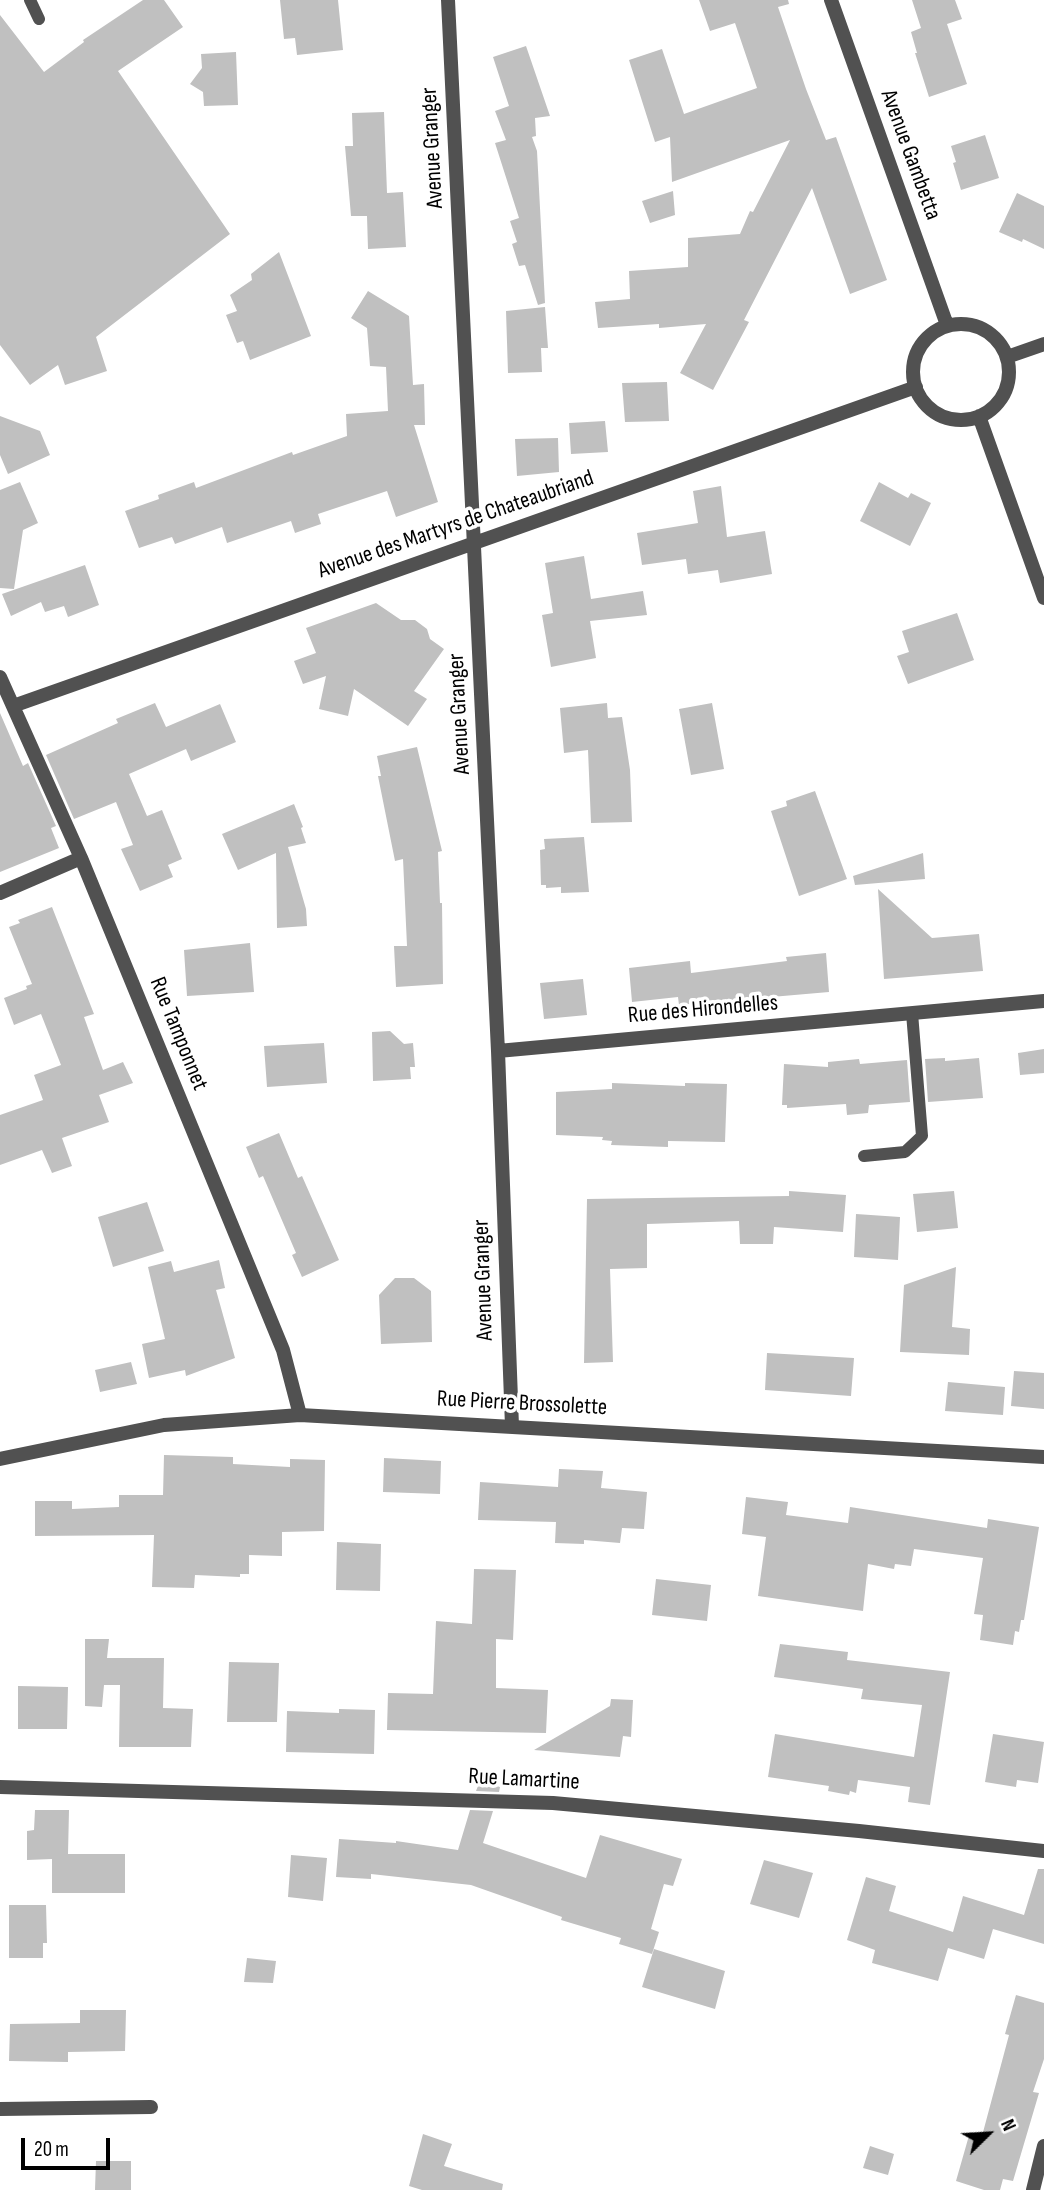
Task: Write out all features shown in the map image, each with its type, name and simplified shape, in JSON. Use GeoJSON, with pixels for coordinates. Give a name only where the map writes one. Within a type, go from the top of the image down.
{"type":"FeatureCollection","features":[{"type":"Feature","properties":{"kind":"street","name":"Avenue Granger"},"geometry":{"type":"LineString","coordinates":[[448,0],[498,1051],[512,1426]]}},
{"type":"Feature","properties":{"kind":"street","name":"Avenue Gambetta"},"geometry":{"type":"LineString","coordinates":[[831,0],[947,326]]}},
{"type":"Feature","properties":{"kind":"street"},"geometry":{"type":"LineString","coordinates":[[959,323],[983,329],[1002,346],[1007,357],[1009,375],[1004,392],[994,407],[979,416],[957,420],[947,418],[927,406],[915,387],[913,375],[918,350],[935,331],[947,326],[959,323]]}},
{"type":"Feature","properties":{"kind":"street"},"geometry":{"type":"LineString","coordinates":[[1007,357],[1044,344]]}},
{"type":"Feature","properties":{"kind":"street","name":"Avenue des Martyrs de Chateaubriand"},"geometry":{"type":"LineString","coordinates":[[13,706],[915,387]]}},
{"type":"Feature","properties":{"kind":"street"},"geometry":{"type":"LineString","coordinates":[[979,416],[1044,598]]}},
{"type":"Feature","properties":{"kind":"street","name":"Rue Tamponnet"},"geometry":{"type":"LineString","coordinates":[[0,677],[82,858],[283,1350],[300,1415]]}},
{"type":"Feature","properties":{"kind":"street"},"geometry":{"type":"LineString","coordinates":[[0,893],[82,858]]}},
{"type":"Feature","properties":{"kind":"street","name":"Rue des Hirondelles"},"geometry":{"type":"LineString","coordinates":[[498,1051],[1044,1001]]}},
{"type":"Feature","properties":{"kind":"street","name":"Rue Pierre Brossolette"},"geometry":{"type":"LineString","coordinates":[[0,1459],[164,1425],[300,1415],[1044,1457]]}},
{"type":"Feature","properties":{"kind":"street","name":"Rue Lamartine"},"geometry":{"type":"LineString","coordinates":[[0,1787],[553,1802],[1044,1851]]}},
{"type":"Feature","properties":{"kind":"street"},"geometry":{"type":"LineString","coordinates":[[0,2109],[151,2107]]}},
{"type":"Feature","properties":{"kind":"street"},"geometry":{"type":"LineString","coordinates":[[1033,2190],[1044,2146]]}},
{"type":"Feature","properties":{"kind":"lane"},"geometry":{"type":"LineString","coordinates":[[30,0],[39,19]]}},
{"type":"Feature","properties":{"kind":"lane"},"geometry":{"type":"LineString","coordinates":[[864,1156],[905,1152],[922,1136],[912,1013]]}},
{"type":"Feature","properties":{"kind":"building"},"geometry":{"type":"Polygon","coordinates":[[[143,0],[164,0],[183,27],[118,71],[230,234],[96,337],[107,371],[65,385],[58,365],[30,385],[0,345],[0,15],[44,72],[84,42],[83,40],[143,0]]]}},
{"type":"Feature","properties":{"kind":"building"},"geometry":{"type":"Polygon","coordinates":[[[280,0],[338,0],[343,50],[297,55],[295,38],[284,39],[280,0]]]}},
{"type":"Feature","properties":{"kind":"building"},"geometry":{"type":"Polygon","coordinates":[[[699,0],[788,0],[789,4],[778,7],[806,89],[826,140],[836,137],[887,280],[850,294],[812,188],[744,320],[749,322],[713,390],[680,373],[706,324],[659,328],[659,324],[598,328],[595,302],[630,299],[629,271],[688,267],[688,238],[740,234],[790,140],[672,182],[670,137],[655,142],[629,60],[662,49],[684,114],[757,88],[735,23],[710,31],[699,0]]]}},
{"type":"Feature","properties":{"kind":"building"},"geometry":{"type":"Polygon","coordinates":[[[912,0],[955,0],[962,19],[947,24],[967,84],[929,97],[911,32],[921,28],[912,0]]]}},
{"type":"Feature","properties":{"kind":"building"},"geometry":{"type":"Polygon","coordinates":[[[526,46],[550,116],[535,118],[536,136],[532,137],[537,151],[545,303],[538,305],[525,265],[519,266],[512,244],[517,242],[510,221],[519,218],[495,143],[506,140],[495,111],[509,106],[493,57],[526,46]]]}},
{"type":"Feature","properties":{"kind":"building"},"geometry":{"type":"Polygon","coordinates":[[[236,52],[238,105],[204,106],[203,92],[190,84],[202,68],[201,54],[236,52]]]}},
{"type":"Feature","properties":{"kind":"building"},"geometry":{"type":"Polygon","coordinates":[[[384,112],[387,193],[403,192],[406,247],[368,249],[367,216],[351,216],[345,146],[353,146],[352,113],[384,112]]]}},
{"type":"Feature","properties":{"kind":"building"},"geometry":{"type":"Polygon","coordinates":[[[985,135],[999,178],[961,190],[951,146],[985,135]]]}},
{"type":"Feature","properties":{"kind":"building"},"geometry":{"type":"Polygon","coordinates":[[[673,191],[675,215],[650,223],[642,201],[673,191]]]}},
{"type":"Feature","properties":{"kind":"building"},"geometry":{"type":"Polygon","coordinates":[[[1017,193],[1044,206],[1044,249],[999,232],[1017,193]]]}},
{"type":"Feature","properties":{"kind":"building"},"geometry":{"type":"Polygon","coordinates":[[[279,252],[311,336],[250,360],[243,341],[237,343],[226,315],[237,311],[230,295],[252,280],[251,274],[279,252]]]}},
{"type":"Feature","properties":{"kind":"building"},"geometry":{"type":"Polygon","coordinates":[[[368,291],[409,316],[413,385],[424,384],[425,425],[414,425],[438,502],[396,517],[387,491],[318,514],[321,524],[295,533],[291,521],[227,543],[222,527],[175,544],[172,537],[139,548],[125,511],[159,499],[158,495],[194,482],[196,488],[292,452],[293,455],[347,436],[346,414],[388,411],[386,367],[370,366],[367,328],[351,318],[368,291]]]}},
{"type":"Feature","properties":{"kind":"building"},"geometry":{"type":"Polygon","coordinates":[[[545,307],[548,348],[541,348],[542,372],[508,373],[506,311],[545,307]]]}},
{"type":"Feature","properties":{"kind":"building"},"geometry":{"type":"Polygon","coordinates":[[[667,382],[669,421],[625,422],[622,383],[667,382]]]}},
{"type":"Feature","properties":{"kind":"building"},"geometry":{"type":"Polygon","coordinates":[[[0,416],[40,431],[50,455],[8,474],[0,455],[0,416]]]}},
{"type":"Feature","properties":{"kind":"building"},"geometry":{"type":"Polygon","coordinates":[[[605,421],[608,452],[571,454],[569,423],[605,421]]]}},
{"type":"Feature","properties":{"kind":"building"},"geometry":{"type":"Polygon","coordinates":[[[558,438],[559,472],[517,476],[515,439],[558,438]]]}},
{"type":"Feature","properties":{"kind":"building"},"geometry":{"type":"Polygon","coordinates":[[[20,482],[38,523],[23,530],[14,589],[0,588],[0,490],[20,482]]]}},
{"type":"Feature","properties":{"kind":"building"},"geometry":{"type":"Polygon","coordinates":[[[879,482],[908,498],[911,493],[931,503],[910,546],[860,521],[879,482]]]}},
{"type":"Feature","properties":{"kind":"building"},"geometry":{"type":"Polygon","coordinates":[[[721,486],[727,537],[765,531],[772,574],[720,583],[718,570],[688,574],[686,559],[642,565],[637,533],[698,523],[693,491],[721,486]]]}},
{"type":"Feature","properties":{"kind":"building"},"geometry":{"type":"Polygon","coordinates":[[[584,556],[591,599],[643,591],[647,615],[590,621],[596,658],[551,667],[542,615],[553,613],[545,563],[584,556]]]}},
{"type":"Feature","properties":{"kind":"building"},"geometry":{"type":"Polygon","coordinates":[[[85,565],[99,605],[68,617],[64,606],[45,612],[41,602],[11,616],[2,594],[85,565]]]}},
{"type":"Feature","properties":{"kind":"building"},"geometry":{"type":"Polygon","coordinates":[[[376,603],[401,620],[415,620],[427,629],[430,639],[444,649],[414,691],[427,699],[408,726],[354,689],[348,716],[319,709],[326,676],[303,684],[294,661],[316,653],[306,628],[376,603]]]}},
{"type":"Feature","properties":{"kind":"building"},"geometry":{"type":"Polygon","coordinates":[[[957,613],[974,660],[908,684],[897,656],[909,652],[902,631],[957,613]]]}},
{"type":"Feature","properties":{"kind":"building"},"geometry":{"type":"Polygon","coordinates":[[[155,703],[166,727],[220,704],[236,742],[191,761],[186,749],[129,774],[147,816],[162,810],[182,859],[168,865],[173,877],[140,891],[121,849],[133,845],[116,802],[74,819],[46,755],[118,723],[116,719],[155,703]]]}},
{"type":"Feature","properties":{"kind":"building"},"geometry":{"type":"Polygon","coordinates":[[[607,703],[608,718],[622,717],[630,770],[632,822],[591,823],[588,750],[564,753],[560,708],[607,703]]]}},
{"type":"Feature","properties":{"kind":"building"},"geometry":{"type":"Polygon","coordinates":[[[712,703],[724,769],[691,775],[679,709],[712,703]]]}},
{"type":"Feature","properties":{"kind":"building"},"geometry":{"type":"Polygon","coordinates":[[[0,713],[23,766],[28,763],[56,826],[51,828],[59,848],[0,872],[0,713]]]}},
{"type":"Feature","properties":{"kind":"building"},"geometry":{"type":"Polygon","coordinates":[[[417,747],[442,851],[438,852],[443,984],[396,987],[394,946],[407,946],[403,859],[395,861],[378,776],[381,776],[377,756],[417,747]]]}},
{"type":"Feature","properties":{"kind":"building"},"geometry":{"type":"Polygon","coordinates":[[[815,791],[847,879],[799,896],[771,811],[787,806],[786,801],[815,791]]]}},
{"type":"Feature","properties":{"kind":"building"},"geometry":{"type":"Polygon","coordinates":[[[294,804],[306,843],[288,847],[306,909],[307,926],[277,928],[276,853],[238,870],[222,834],[294,804]]]}},
{"type":"Feature","properties":{"kind":"building"},"geometry":{"type":"Polygon","coordinates":[[[584,837],[589,892],[561,893],[561,887],[546,888],[546,885],[541,885],[540,850],[545,849],[544,839],[584,837]]]}},
{"type":"Feature","properties":{"kind":"building"},"geometry":{"type":"Polygon","coordinates":[[[923,853],[925,879],[855,885],[853,876],[923,853]]]}},
{"type":"Feature","properties":{"kind":"building"},"geometry":{"type":"Polygon","coordinates":[[[878,889],[932,938],[979,934],[983,971],[884,979],[878,889]]]}},
{"type":"Feature","properties":{"kind":"building"},"geometry":{"type":"Polygon","coordinates":[[[52,907],[94,1014],[84,1017],[103,1070],[123,1062],[133,1083],[99,1095],[109,1122],[62,1138],[72,1166],[52,1173],[42,1150],[0,1165],[0,1115],[43,1100],[34,1075],[61,1065],[41,1014],[14,1025],[4,998],[27,989],[26,986],[32,984],[9,927],[20,923],[18,920],[52,907]]]}},
{"type":"Feature","properties":{"kind":"building"},"geometry":{"type":"Polygon","coordinates":[[[250,943],[254,992],[187,996],[184,950],[250,943]]]}},
{"type":"Feature","properties":{"kind":"building"},"geometry":{"type":"Polygon","coordinates":[[[826,953],[829,992],[679,1005],[678,997],[632,1002],[629,968],[690,961],[691,973],[787,961],[786,957],[826,953]]]}},
{"type":"Feature","properties":{"kind":"building"},"geometry":{"type":"Polygon","coordinates":[[[583,979],[587,1015],[544,1019],[540,983],[583,979]]]}},
{"type":"Feature","properties":{"kind":"building"},"geometry":{"type":"Polygon","coordinates":[[[390,1031],[404,1044],[413,1043],[415,1067],[410,1067],[411,1079],[373,1081],[372,1032],[390,1031]]]}},
{"type":"Feature","properties":{"kind":"building"},"geometry":{"type":"Polygon","coordinates":[[[324,1043],[327,1083],[267,1087],[264,1046],[324,1043]]]}},
{"type":"Feature","properties":{"kind":"building"},"geometry":{"type":"Polygon","coordinates":[[[1044,1049],[1044,1073],[1020,1075],[1018,1053],[1044,1049]]]}},
{"type":"Feature","properties":{"kind":"building"},"geometry":{"type":"Polygon","coordinates":[[[945,1058],[945,1061],[979,1058],[983,1098],[928,1102],[925,1059],[945,1058]]]}},
{"type":"Feature","properties":{"kind":"building"},"geometry":{"type":"Polygon","coordinates":[[[859,1059],[860,1064],[907,1060],[910,1102],[869,1105],[868,1113],[847,1115],[846,1104],[787,1108],[787,1105],[782,1105],[784,1064],[828,1067],[828,1062],[859,1059]]]}},
{"type":"Feature","properties":{"kind":"building"},"geometry":{"type":"Polygon","coordinates":[[[612,1083],[685,1086],[685,1083],[727,1084],[725,1142],[668,1141],[668,1147],[611,1145],[612,1141],[602,1140],[603,1137],[556,1135],[556,1092],[612,1089],[612,1083]]]}},
{"type":"Feature","properties":{"kind":"building"},"geometry":{"type":"Polygon","coordinates":[[[279,1133],[298,1178],[302,1176],[339,1260],[302,1277],[292,1255],[296,1253],[263,1176],[259,1178],[246,1147],[279,1133]]]}},
{"type":"Feature","properties":{"kind":"building"},"geometry":{"type":"Polygon","coordinates":[[[789,1191],[846,1195],[843,1232],[774,1227],[773,1244],[740,1244],[739,1221],[647,1224],[647,1268],[610,1269],[613,1362],[584,1363],[587,1199],[789,1196],[789,1191]]]}},
{"type":"Feature","properties":{"kind":"building"},"geometry":{"type":"Polygon","coordinates":[[[954,1191],[958,1228],[917,1232],[913,1194],[954,1191]]]}},
{"type":"Feature","properties":{"kind":"building"},"geometry":{"type":"Polygon","coordinates":[[[147,1202],[164,1251],[113,1267],[98,1217],[147,1202]]]}},
{"type":"Feature","properties":{"kind":"building"},"geometry":{"type":"Polygon","coordinates":[[[856,1214],[900,1217],[898,1260],[854,1257],[856,1214]]]}},
{"type":"Feature","properties":{"kind":"building"},"geometry":{"type":"Polygon","coordinates":[[[219,1260],[225,1288],[216,1290],[235,1358],[186,1376],[185,1370],[149,1378],[142,1344],[165,1339],[148,1267],[171,1261],[174,1272],[219,1260]]]}},
{"type":"Feature","properties":{"kind":"building"},"geometry":{"type":"Polygon","coordinates":[[[956,1267],[952,1327],[970,1329],[969,1355],[900,1352],[904,1285],[956,1267]]]}},
{"type":"Feature","properties":{"kind":"building"},"geometry":{"type":"Polygon","coordinates":[[[395,1278],[414,1278],[431,1291],[432,1342],[381,1344],[379,1295],[395,1278]]]}},
{"type":"Feature","properties":{"kind":"building"},"geometry":{"type":"Polygon","coordinates":[[[767,1353],[854,1358],[851,1396],[765,1390],[767,1353]]]}},
{"type":"Feature","properties":{"kind":"building"},"geometry":{"type":"Polygon","coordinates":[[[131,1362],[137,1384],[100,1392],[95,1370],[131,1362]]]}},
{"type":"Feature","properties":{"kind":"building"},"geometry":{"type":"Polygon","coordinates":[[[1014,1371],[1044,1373],[1044,1409],[1011,1406],[1014,1371]]]}},
{"type":"Feature","properties":{"kind":"building"},"geometry":{"type":"Polygon","coordinates":[[[948,1382],[1005,1387],[1003,1415],[945,1411],[948,1382]]]}},
{"type":"Feature","properties":{"kind":"building"},"geometry":{"type":"Polygon","coordinates":[[[164,1455],[233,1457],[233,1464],[290,1467],[290,1459],[325,1460],[324,1531],[282,1532],[282,1556],[249,1555],[249,1574],[240,1574],[240,1577],[195,1575],[194,1588],[152,1587],[154,1535],[35,1536],[35,1501],[72,1501],[72,1509],[119,1507],[119,1495],[163,1495],[164,1455]]]}},
{"type":"Feature","properties":{"kind":"building"},"geometry":{"type":"Polygon","coordinates":[[[384,1458],[441,1461],[440,1494],[383,1492],[384,1458]]]}},
{"type":"Feature","properties":{"kind":"building"},"geometry":{"type":"Polygon","coordinates":[[[559,1469],[603,1471],[601,1488],[647,1492],[644,1529],[622,1528],[620,1543],[584,1540],[584,1544],[555,1543],[556,1522],[478,1520],[480,1482],[558,1487],[559,1469]]]}},
{"type":"Feature","properties":{"kind":"building"},"geometry":{"type":"Polygon","coordinates":[[[746,1497],[788,1502],[786,1515],[848,1523],[850,1507],[987,1528],[988,1519],[1039,1527],[1024,1620],[1021,1620],[1019,1632],[1015,1631],[1013,1645],[980,1640],[983,1615],[974,1614],[983,1558],[914,1549],[911,1566],[895,1564],[894,1569],[868,1564],[863,1611],[758,1596],[766,1537],[742,1534],[746,1497]]]}},
{"type":"Feature","properties":{"kind":"building"},"geometry":{"type":"Polygon","coordinates":[[[337,1542],[381,1544],[380,1591],[336,1590],[337,1542]]]}},
{"type":"Feature","properties":{"kind":"building"},"geometry":{"type":"Polygon","coordinates":[[[474,1569],[516,1570],[513,1640],[496,1639],[496,1688],[548,1690],[546,1733],[387,1730],[388,1693],[433,1694],[436,1621],[472,1624],[474,1569]]]}},
{"type":"Feature","properties":{"kind":"building"},"geometry":{"type":"Polygon","coordinates":[[[656,1579],[711,1585],[707,1621],[652,1615],[656,1579]]]}},
{"type":"Feature","properties":{"kind":"building"},"geometry":{"type":"Polygon","coordinates":[[[85,1639],[109,1639],[107,1658],[164,1658],[163,1708],[193,1709],[191,1747],[119,1747],[120,1685],[104,1685],[102,1707],[85,1706],[85,1639]]]}},
{"type":"Feature","properties":{"kind":"building"},"geometry":{"type":"Polygon","coordinates":[[[780,1644],[848,1652],[847,1660],[950,1672],[930,1805],[908,1802],[910,1787],[858,1780],[856,1793],[850,1791],[849,1795],[828,1791],[829,1786],[768,1777],[775,1734],[914,1757],[922,1705],[861,1699],[863,1689],[774,1677],[780,1644]]]}},
{"type":"Feature","properties":{"kind":"building"},"geometry":{"type":"Polygon","coordinates":[[[229,1662],[279,1663],[277,1722],[227,1722],[229,1662]]]}},
{"type":"Feature","properties":{"kind":"building"},"geometry":{"type":"Polygon","coordinates":[[[18,1686],[68,1687],[67,1729],[18,1729],[18,1686]]]}},
{"type":"Feature","properties":{"kind":"building"},"geometry":{"type":"Polygon","coordinates":[[[611,1699],[633,1700],[631,1737],[623,1736],[620,1757],[534,1750],[610,1706],[611,1699]]]}},
{"type":"Feature","properties":{"kind":"building"},"geometry":{"type":"Polygon","coordinates":[[[339,1709],[375,1710],[374,1754],[286,1752],[287,1711],[339,1713],[339,1709]]]}},
{"type":"Feature","properties":{"kind":"building"},"geometry":{"type":"Polygon","coordinates":[[[993,1734],[1044,1742],[1038,1783],[1017,1780],[1016,1787],[985,1782],[993,1734]]]}},
{"type":"Feature","properties":{"kind":"building"},"geometry":{"type":"Polygon","coordinates":[[[480,1781],[500,1787],[499,1792],[476,1791],[480,1781]]]}},
{"type":"Feature","properties":{"kind":"building"},"geometry":{"type":"Polygon","coordinates":[[[35,1810],[69,1810],[68,1854],[125,1854],[125,1893],[52,1893],[52,1859],[27,1860],[27,1831],[34,1830],[35,1810]]]}},
{"type":"Feature","properties":{"kind":"building"},"geometry":{"type":"Polygon","coordinates":[[[470,1810],[493,1811],[483,1843],[586,1878],[600,1835],[682,1859],[673,1886],[664,1884],[651,1929],[659,1932],[652,1954],[619,1944],[621,1938],[561,1920],[562,1917],[471,1885],[371,1874],[371,1879],[336,1877],[339,1839],[396,1841],[458,1850],[470,1810]]]}},
{"type":"Feature","properties":{"kind":"building"},"geometry":{"type":"Polygon","coordinates":[[[291,1855],[327,1858],[323,1901],[288,1897],[291,1855]]]}},
{"type":"Feature","properties":{"kind":"building"},"geometry":{"type":"Polygon","coordinates":[[[764,1860],[813,1873],[799,1918],[750,1904],[764,1860]]]}},
{"type":"Feature","properties":{"kind":"building"},"geometry":{"type":"Polygon","coordinates":[[[1038,1869],[1044,1869],[1044,1944],[993,1929],[984,1959],[948,1948],[938,1981],[872,1963],[875,1950],[847,1940],[866,1877],[896,1886],[889,1911],[953,1932],[963,1896],[1024,1915],[1038,1869]]]}},
{"type":"Feature","properties":{"kind":"building"},"geometry":{"type":"Polygon","coordinates":[[[9,1905],[46,1905],[47,1943],[43,1943],[43,1958],[9,1958],[9,1905]]]}},
{"type":"Feature","properties":{"kind":"building"},"geometry":{"type":"Polygon","coordinates":[[[654,1949],[725,1971],[715,2009],[642,1987],[654,1949]]]}},
{"type":"Feature","properties":{"kind":"building"},"geometry":{"type":"Polygon","coordinates":[[[247,1958],[276,1961],[273,1983],[244,1982],[247,1958]]]}},
{"type":"Feature","properties":{"kind":"building"},"geometry":{"type":"Polygon","coordinates":[[[1016,1995],[1044,2003],[1044,2059],[1033,2092],[1039,2093],[1013,2181],[1003,2179],[1000,2190],[984,2190],[956,2181],[970,2132],[982,2136],[1009,2035],[1005,2034],[1016,1995]]]}},
{"type":"Feature","properties":{"kind":"building"},"geometry":{"type":"Polygon","coordinates":[[[80,2010],[126,2010],[125,2051],[68,2052],[68,2062],[9,2061],[10,2024],[80,2023],[80,2010]]]}},
{"type":"Feature","properties":{"kind":"building"},"geometry":{"type":"Polygon","coordinates":[[[423,2134],[452,2144],[444,2166],[503,2184],[502,2190],[422,2190],[409,2186],[423,2134]]]}},
{"type":"Feature","properties":{"kind":"building"},"geometry":{"type":"Polygon","coordinates":[[[870,2146],[894,2154],[888,2175],[863,2168],[870,2146]]]}},
{"type":"Feature","properties":{"kind":"building"},"geometry":{"type":"Polygon","coordinates":[[[96,2161],[131,2161],[131,2190],[95,2190],[96,2161]]]}}]}
